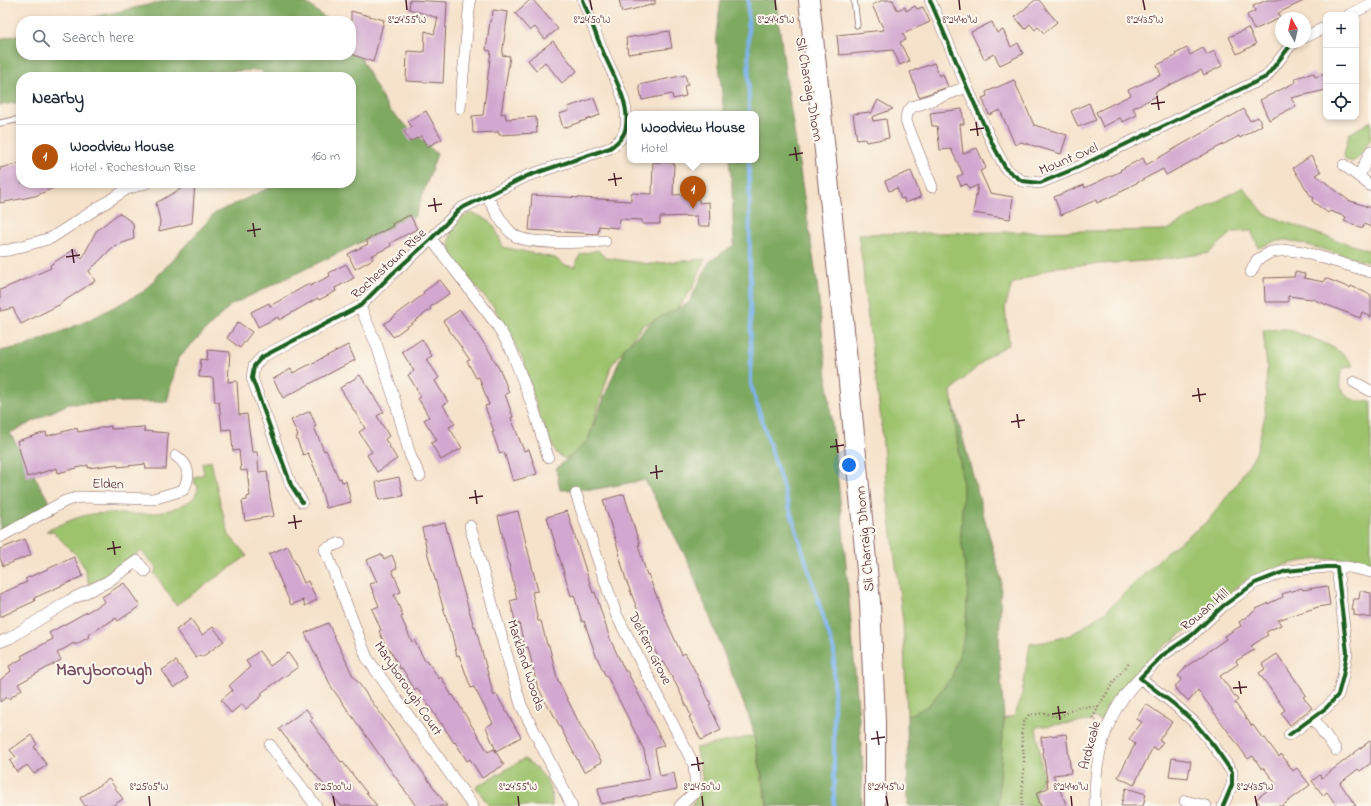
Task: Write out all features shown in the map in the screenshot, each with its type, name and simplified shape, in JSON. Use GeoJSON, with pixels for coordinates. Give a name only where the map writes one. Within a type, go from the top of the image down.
{"type":"FeatureCollection","features":[{"type":"Feature","properties":{"kind":"highway","name":"Sli Charraig Dhonn"},"geometry":{"type":"LineString","coordinates":[[796,0],[806,80],[827,178]]}},
{"type":"Feature","properties":{"kind":"highway","name":"Sli Charraig Dhonn"},"geometry":{"type":"LineString","coordinates":[[809,0],[844,330],[870,602],[875,722],[875,806]]}},
{"type":"Feature","properties":{"kind":"street"},"geometry":{"type":"LineString","coordinates":[[460,108],[470,0]]}},
{"type":"Feature","properties":{"kind":"street","name":"Rochestown Rise"},"geometry":{"type":"LineString","coordinates":[[302,502],[291,485],[252,378],[254,366],[262,357],[360,306],[392,274],[430,240],[460,209],[527,176],[610,148],[622,138],[626,127],[625,107],[619,88],[603,54],[582,0]]}},
{"type":"Feature","properties":{"kind":"street","name":"Mount Ovel"},"geometry":{"type":"LineString","coordinates":[[930,0],[993,145],[1006,169],[1022,181],[1040,183],[1074,169],[1266,77],[1288,48]]}},
{"type":"Feature","properties":{"kind":"street"},"geometry":{"type":"LineString","coordinates":[[1355,12],[1371,4]]}},
{"type":"Feature","properties":{"kind":"street"},"geometry":{"type":"LineString","coordinates":[[1311,34],[1323,28]]}},
{"type":"Feature","properties":{"kind":"street"},"geometry":{"type":"LineString","coordinates":[[932,187],[906,122],[907,113],[912,107],[967,87]]}},
{"type":"Feature","properties":{"kind":"street"},"geometry":{"type":"LineString","coordinates":[[1359,176],[1371,151]]}},
{"type":"Feature","properties":{"kind":"street"},"geometry":{"type":"LineString","coordinates":[[1344,166],[1371,186]]}},
{"type":"Feature","properties":{"kind":"street"},"geometry":{"type":"LineString","coordinates":[[0,251],[51,238],[130,188]]}},
{"type":"Feature","properties":{"kind":"street"},"geometry":{"type":"LineString","coordinates":[[486,195],[495,211],[514,235],[524,240],[570,242],[605,241]]}},
{"type":"Feature","properties":{"kind":"street"},"geometry":{"type":"LineString","coordinates":[[430,240],[497,325],[511,349],[534,410],[548,457]]}},
{"type":"Feature","properties":{"kind":"street"},"geometry":{"type":"LineString","coordinates":[[1251,272],[1257,260],[1271,252],[1289,250],[1371,272]]}},
{"type":"Feature","properties":{"kind":"street"},"geometry":{"type":"LineString","coordinates":[[360,306],[377,346],[396,404],[410,455],[420,476]]}},
{"type":"Feature","properties":{"kind":"street"},"geometry":{"type":"LineString","coordinates":[[1354,382],[1371,392]]}},
{"type":"Feature","properties":{"kind":"street","name":"Elden"},"geometry":{"type":"LineString","coordinates":[[0,537],[65,501],[72,499],[80,497],[153,499],[183,490],[188,482],[188,470],[183,461],[176,456]]}},
{"type":"Feature","properties":{"kind":"street","name":"Delfern Grove"},"geometry":{"type":"LineString","coordinates":[[576,494],[616,614],[694,765],[696,791],[680,806]]}},
{"type":"Feature","properties":{"kind":"street","name":"Markland Woods"},"geometry":{"type":"LineString","coordinates":[[470,526],[521,705],[572,806]]}},
{"type":"Feature","properties":{"kind":"street","name":"Maryborough Court"},"geometry":{"type":"LineString","coordinates":[[340,543],[326,549],[367,658],[473,806]]}},
{"type":"Feature","properties":{"kind":"street"},"geometry":{"type":"LineString","coordinates":[[0,642],[10,638],[70,600],[107,582],[137,561],[145,571]]}},
{"type":"Feature","properties":{"kind":"street","name":"Rowan Hill"},"geometry":{"type":"LineString","coordinates":[[1140,678],[1163,655],[1192,635],[1223,606],[1255,583],[1286,572],[1327,567],[1348,567],[1371,572]]}},
{"type":"Feature","properties":{"kind":"street"},"geometry":{"type":"LineString","coordinates":[[1289,735],[1326,708],[1338,695],[1347,653],[1337,567]]}},
{"type":"Feature","properties":{"kind":"street"},"geometry":{"type":"LineString","coordinates":[[1140,678],[1175,705],[1195,723],[1214,746],[1232,772],[1232,785],[1223,806]]}},
{"type":"Feature","properties":{"kind":"street","name":"Ardkeale"},"geometry":{"type":"LineString","coordinates":[[1095,806],[1095,784],[1098,759],[1108,726],[1120,704],[1140,678]]}},
{"type":"Feature","properties":{"kind":"street"},"geometry":{"type":"LineString","coordinates":[[1313,718],[1336,750]]}},
{"type":"Feature","properties":{"kind":"street"},"geometry":{"type":"LineString","coordinates":[[270,744],[316,806]]}},
{"type":"Feature","properties":{"kind":"street"},"geometry":{"type":"LineString","coordinates":[[1185,802],[1206,806]]}},
{"type":"Feature","properties":{"kind":"lane"},"geometry":{"type":"LineString","coordinates":[[854,0],[857,25]]}},
{"type":"Feature","properties":{"kind":"lane"},"geometry":{"type":"LineString","coordinates":[[0,123],[16,120]]}},
{"type":"Feature","properties":{"kind":"path"},"geometry":{"type":"LineString","coordinates":[[1108,726],[1093,718],[1115,680],[1130,662]]}},
{"type":"Feature","properties":{"kind":"path"},"geometry":{"type":"LineString","coordinates":[[1022,806],[1024,760],[1022,730],[1024,721],[1029,715],[1046,713],[1053,716],[1060,716],[1079,707],[1098,707]]}},
{"type":"Feature","properties":{"kind":"green space"},"geometry":{"type":"Polygon","coordinates":[[[170,0],[291,0],[308,4],[323,16],[98,16],[170,0]]]}},
{"type":"Feature","properties":{"kind":"green space"},"geometry":{"type":"Polygon","coordinates":[[[721,0],[776,0],[786,78],[817,282],[843,529],[863,767],[861,806],[768,806],[752,725],[687,559],[645,480],[596,489],[560,490],[556,469],[588,440],[625,347],[654,320],[689,303],[709,262],[734,245],[732,186],[729,163],[759,163],[759,111],[724,111],[716,34],[721,0]]]}},
{"type":"Feature","properties":{"kind":"green space"},"geometry":{"type":"Polygon","coordinates":[[[16,35],[16,60],[356,60],[356,49],[388,109],[437,154],[415,216],[231,305],[178,358],[167,402],[68,404],[10,433],[55,512],[0,532],[0,351],[28,345],[87,321],[143,292],[215,213],[269,188],[356,188],[356,72],[262,72],[260,70],[209,72],[16,72],[16,103],[0,105],[0,39],[16,35]]]}},
{"type":"Feature","properties":{"kind":"green space"},"geometry":{"type":"Polygon","coordinates":[[[1371,121],[1371,139],[1363,152],[1356,160],[1352,162],[1346,160],[1344,155],[1349,134],[1371,121]]]}},
{"type":"Feature","properties":{"kind":"green space"},"geometry":{"type":"Polygon","coordinates":[[[1243,187],[1265,214],[1318,234],[1371,251],[1371,263],[1286,240],[1273,242],[1259,248],[1251,231],[1233,232],[1209,253],[1159,260],[1055,267],[1012,284],[1005,308],[1009,344],[989,356],[951,391],[963,486],[961,538],[968,586],[965,636],[952,677],[928,706],[907,716],[903,622],[887,494],[881,420],[858,234],[1167,230],[1243,187]]]}},
{"type":"Feature","properties":{"kind":"green space"},"geometry":{"type":"Polygon","coordinates":[[[471,213],[489,221],[498,234],[503,247],[555,258],[564,265],[576,267],[576,261],[581,254],[598,250],[606,258],[649,264],[705,259],[692,289],[675,312],[643,325],[611,366],[587,444],[565,459],[556,453],[539,415],[523,359],[494,307],[465,275],[452,256],[449,244],[452,228],[459,219],[471,213]]]}},
{"type":"Feature","properties":{"kind":"green space"},"geometry":{"type":"Polygon","coordinates":[[[1287,329],[1324,343],[1348,359],[1353,366],[1342,369],[1340,378],[1344,394],[1354,400],[1371,402],[1371,564],[1345,559],[1319,559],[1305,561],[1292,563],[1256,575],[1242,583],[1190,628],[1160,649],[1143,665],[1127,682],[1108,711],[1103,722],[1093,717],[1090,721],[1036,727],[1043,776],[1036,794],[1037,806],[998,806],[1004,719],[1014,716],[1021,700],[1030,644],[1071,635],[1105,612],[1167,552],[1208,521],[1235,486],[1256,453],[1265,415],[1267,367],[1263,330],[1287,329]]]}},
{"type":"Feature","properties":{"kind":"green space"},"geometry":{"type":"Polygon","coordinates":[[[953,402],[1001,579],[999,653],[1004,719],[998,806],[908,806],[907,716],[928,706],[952,677],[965,636],[968,586],[961,538],[963,486],[953,402]]]}},
{"type":"Feature","properties":{"kind":"green space"},"geometry":{"type":"Polygon","coordinates":[[[211,461],[229,535],[247,556],[176,605],[154,573],[157,568],[141,551],[100,580],[89,584],[84,567],[77,556],[53,532],[46,531],[75,518],[92,514],[149,514],[172,509],[184,504],[196,495],[198,486],[194,483],[195,477],[204,474],[202,463],[211,461]]]}},
{"type":"Feature","properties":{"kind":"green space"},"geometry":{"type":"Polygon","coordinates":[[[754,736],[767,806],[691,806],[700,792],[702,785],[700,764],[695,748],[754,736]]]}},
{"type":"Feature","properties":{"kind":"green space"},"geometry":{"type":"Polygon","coordinates":[[[524,759],[536,767],[549,785],[552,806],[489,806],[476,787],[524,759]]]}},
{"type":"Feature","properties":{"kind":"building"},"geometry":{"type":"Polygon","coordinates":[[[410,0],[447,2],[443,83],[406,81],[407,51],[424,52],[425,31],[434,34],[438,18],[409,9],[410,0]]]}},
{"type":"Feature","properties":{"kind":"building"},"geometry":{"type":"Polygon","coordinates":[[[530,0],[533,0],[558,29],[545,39],[535,27],[530,31],[515,13],[530,0]]]}},
{"type":"Feature","properties":{"kind":"building"},"geometry":{"type":"Polygon","coordinates":[[[619,0],[655,0],[655,4],[622,12],[619,0]]]}},
{"type":"Feature","properties":{"kind":"building"},"geometry":{"type":"Polygon","coordinates":[[[883,0],[893,0],[897,10],[905,7],[906,11],[915,6],[917,9],[923,7],[930,22],[903,34],[906,40],[900,42],[909,61],[900,65],[893,50],[839,55],[837,35],[884,30],[872,5],[883,0]]]}},
{"type":"Feature","properties":{"kind":"building"},"geometry":{"type":"Polygon","coordinates":[[[1035,0],[1039,0],[1057,22],[1044,33],[1038,27],[1035,30],[1030,24],[1025,29],[1015,17],[1035,0]]]}},
{"type":"Feature","properties":{"kind":"building"},"geometry":{"type":"Polygon","coordinates":[[[1267,0],[1306,0],[1280,12],[1275,12],[1275,20],[1254,30],[1247,15],[1255,11],[1253,6],[1267,0]]]}},
{"type":"Feature","properties":{"kind":"building"},"geometry":{"type":"Polygon","coordinates":[[[493,10],[508,12],[502,55],[510,56],[501,114],[505,113],[506,119],[536,117],[537,133],[499,135],[499,132],[473,133],[472,116],[483,115],[491,51],[486,50],[490,20],[492,20],[493,10]]]}},
{"type":"Feature","properties":{"kind":"building"},"geometry":{"type":"Polygon","coordinates":[[[351,11],[384,20],[373,62],[356,56],[356,16],[351,16],[351,11]]]}},
{"type":"Feature","properties":{"kind":"building"},"geometry":{"type":"Polygon","coordinates":[[[992,22],[997,33],[1003,30],[1011,47],[1018,43],[1023,54],[1000,65],[994,54],[984,59],[971,32],[992,22]]]}},
{"type":"Feature","properties":{"kind":"building"},"geometry":{"type":"Polygon","coordinates":[[[1248,28],[1256,44],[1237,54],[1229,37],[1248,28]]]}},
{"type":"Feature","properties":{"kind":"building"},"geometry":{"type":"Polygon","coordinates":[[[669,31],[672,48],[628,54],[626,38],[669,31]]]}},
{"type":"Feature","properties":{"kind":"building"},"geometry":{"type":"Polygon","coordinates":[[[553,41],[577,71],[562,83],[545,62],[536,70],[528,60],[553,41]]]}},
{"type":"Feature","properties":{"kind":"building"},"geometry":{"type":"Polygon","coordinates":[[[1187,48],[1190,55],[1203,48],[1207,55],[1214,51],[1222,66],[1204,75],[1201,70],[1155,92],[1157,96],[1133,108],[1137,115],[1123,122],[1120,118],[1103,127],[1096,112],[1131,95],[1128,90],[1161,75],[1157,65],[1176,56],[1175,54],[1187,48]]]}},
{"type":"Feature","properties":{"kind":"building"},"geometry":{"type":"Polygon","coordinates":[[[934,63],[939,76],[943,74],[948,87],[919,97],[910,72],[934,63]]]}},
{"type":"Feature","properties":{"kind":"building"},"geometry":{"type":"Polygon","coordinates":[[[1314,73],[1315,77],[1323,75],[1323,91],[1291,98],[1296,106],[1269,120],[1260,100],[1296,82],[1295,78],[1314,73]]]}},
{"type":"Feature","properties":{"kind":"building"},"geometry":{"type":"Polygon","coordinates":[[[685,75],[688,85],[684,86],[686,96],[673,99],[672,94],[642,100],[639,85],[685,75]]]}},
{"type":"Feature","properties":{"kind":"building"},"geometry":{"type":"Polygon","coordinates":[[[1014,80],[1034,125],[1067,135],[1061,154],[1021,142],[1015,145],[1000,110],[989,115],[982,98],[987,96],[986,92],[1014,80]]]}},
{"type":"Feature","properties":{"kind":"building"},"geometry":{"type":"Polygon","coordinates":[[[594,98],[600,115],[563,128],[559,114],[569,111],[568,107],[594,98]]]}},
{"type":"Feature","properties":{"kind":"building"},"geometry":{"type":"Polygon","coordinates":[[[878,100],[893,109],[872,117],[873,121],[886,119],[889,138],[866,142],[865,139],[857,140],[853,114],[870,112],[871,114],[878,100]]]}},
{"type":"Feature","properties":{"kind":"building"},"geometry":{"type":"Polygon","coordinates":[[[1089,103],[1096,120],[1078,127],[1071,111],[1089,103]]]}},
{"type":"Feature","properties":{"kind":"building"},"geometry":{"type":"Polygon","coordinates":[[[962,109],[964,124],[960,124],[963,154],[977,148],[986,168],[980,171],[990,193],[1013,197],[1010,219],[973,213],[978,185],[969,189],[967,184],[961,186],[957,177],[963,174],[951,149],[940,150],[937,126],[932,126],[930,113],[962,109]]]}},
{"type":"Feature","properties":{"kind":"building"},"geometry":{"type":"Polygon","coordinates":[[[1244,109],[1250,121],[1258,117],[1262,125],[1240,138],[1239,136],[1166,175],[1163,169],[1125,190],[1097,203],[1096,200],[1061,215],[1054,197],[1084,185],[1085,188],[1121,171],[1120,170],[1143,158],[1146,165],[1244,109]]]}},
{"type":"Feature","properties":{"kind":"building"},"geometry":{"type":"Polygon","coordinates":[[[426,111],[442,139],[427,147],[421,136],[410,142],[404,131],[412,127],[408,121],[426,111]]]}},
{"type":"Feature","properties":{"kind":"building"},"geometry":{"type":"Polygon","coordinates":[[[1311,156],[1321,172],[1316,175],[1348,200],[1371,208],[1371,227],[1364,224],[1363,228],[1344,221],[1346,217],[1330,211],[1328,213],[1312,201],[1314,198],[1310,195],[1293,168],[1311,156]]]}},
{"type":"Feature","properties":{"kind":"building"},"geometry":{"type":"Polygon","coordinates":[[[653,163],[674,163],[673,195],[691,194],[691,199],[699,199],[699,203],[709,202],[710,226],[698,226],[697,216],[660,217],[660,224],[642,224],[642,220],[619,219],[618,228],[599,226],[598,234],[529,230],[532,195],[631,201],[631,193],[652,194],[653,163]]]}},
{"type":"Feature","properties":{"kind":"building"},"geometry":{"type":"Polygon","coordinates":[[[16,164],[16,188],[53,188],[35,196],[0,203],[0,168],[16,164]]]}},
{"type":"Feature","properties":{"kind":"building"},"geometry":{"type":"Polygon","coordinates":[[[911,171],[921,197],[905,203],[904,198],[901,199],[897,188],[889,191],[885,181],[911,171]]]}},
{"type":"Feature","properties":{"kind":"building"},"geometry":{"type":"Polygon","coordinates":[[[182,188],[195,188],[192,223],[159,231],[160,221],[156,203],[182,188]]]}},
{"type":"Feature","properties":{"kind":"building"},"geometry":{"type":"Polygon","coordinates":[[[119,213],[133,223],[134,239],[114,246],[89,271],[95,281],[61,304],[21,324],[13,308],[0,311],[0,290],[51,268],[50,265],[75,249],[82,259],[96,231],[119,213]]]}},
{"type":"Feature","properties":{"kind":"building"},"geometry":{"type":"Polygon","coordinates":[[[410,215],[417,229],[390,243],[391,246],[371,256],[373,259],[355,269],[348,254],[368,244],[366,240],[410,215]]]}},
{"type":"Feature","properties":{"kind":"building"},"geometry":{"type":"Polygon","coordinates":[[[346,264],[354,278],[335,288],[336,291],[319,300],[318,298],[279,320],[278,317],[258,327],[251,312],[269,303],[270,306],[309,284],[310,286],[330,276],[329,273],[346,264]]]}},
{"type":"Feature","properties":{"kind":"building"},"geometry":{"type":"Polygon","coordinates":[[[1295,272],[1305,274],[1304,278],[1324,282],[1325,278],[1350,288],[1351,286],[1371,295],[1371,317],[1362,312],[1360,318],[1312,299],[1288,296],[1288,302],[1265,302],[1264,278],[1294,277],[1295,272]]]}},
{"type":"Feature","properties":{"kind":"building"},"geometry":{"type":"Polygon","coordinates":[[[440,280],[450,293],[393,337],[384,324],[440,280]]]}},
{"type":"Feature","properties":{"kind":"building"},"geometry":{"type":"Polygon","coordinates":[[[460,310],[490,352],[502,374],[509,393],[505,394],[513,417],[511,418],[524,451],[529,449],[537,474],[513,481],[504,452],[500,454],[485,406],[489,405],[479,377],[476,378],[467,361],[470,360],[443,321],[460,310]]]}},
{"type":"Feature","properties":{"kind":"building"},"geometry":{"type":"Polygon","coordinates":[[[238,322],[252,332],[240,348],[227,338],[238,322]]]}},
{"type":"Feature","properties":{"kind":"building"},"geometry":{"type":"Polygon","coordinates":[[[422,339],[432,356],[427,359],[439,378],[435,381],[448,402],[443,405],[455,424],[449,427],[462,448],[441,460],[431,443],[437,440],[424,420],[429,417],[418,398],[421,396],[408,375],[414,371],[402,352],[422,339]]]}},
{"type":"Feature","properties":{"kind":"building"},"geometry":{"type":"Polygon","coordinates":[[[348,345],[355,360],[283,398],[273,379],[291,369],[293,373],[348,345]]]}},
{"type":"Feature","properties":{"kind":"building"},"geometry":{"type":"Polygon","coordinates":[[[208,350],[230,352],[228,382],[237,381],[239,415],[247,414],[252,452],[257,452],[259,472],[267,471],[274,516],[245,521],[242,501],[247,500],[247,497],[250,496],[247,470],[241,471],[239,450],[233,451],[231,429],[222,430],[219,402],[215,402],[213,378],[199,377],[201,359],[207,360],[208,350]]]}},
{"type":"Feature","properties":{"kind":"building"},"geometry":{"type":"Polygon","coordinates":[[[360,375],[384,412],[377,416],[389,436],[385,439],[397,459],[377,472],[367,455],[372,452],[359,432],[365,428],[340,388],[360,375]]]}},
{"type":"Feature","properties":{"kind":"building"},"geometry":{"type":"Polygon","coordinates":[[[310,411],[316,426],[314,427],[324,451],[326,450],[339,479],[341,478],[342,482],[346,481],[351,502],[326,508],[317,474],[308,453],[303,455],[296,437],[298,436],[291,420],[310,411]]]}},
{"type":"Feature","properties":{"kind":"building"},"geometry":{"type":"Polygon","coordinates":[[[111,426],[111,429],[144,427],[144,431],[168,433],[166,469],[146,469],[145,464],[118,467],[118,464],[88,468],[88,465],[58,473],[57,468],[27,477],[17,441],[46,432],[47,436],[77,428],[78,432],[111,426]]]}},
{"type":"Feature","properties":{"kind":"building"},"geometry":{"type":"Polygon","coordinates":[[[399,477],[403,496],[379,500],[376,482],[399,477]]]}},
{"type":"Feature","properties":{"kind":"building"},"geometry":{"type":"Polygon","coordinates":[[[624,494],[640,545],[638,545],[647,575],[648,574],[666,620],[682,655],[685,653],[692,665],[711,704],[709,705],[721,730],[701,740],[689,717],[691,716],[679,690],[664,662],[661,663],[647,634],[626,580],[603,500],[624,494]]]}},
{"type":"Feature","properties":{"kind":"building"},"geometry":{"type":"Polygon","coordinates":[[[518,511],[538,591],[532,592],[538,621],[541,621],[547,645],[549,645],[557,678],[580,725],[602,762],[584,772],[537,685],[528,647],[525,648],[519,623],[516,624],[510,601],[517,599],[498,516],[518,511]]]}},
{"type":"Feature","properties":{"kind":"building"},"geometry":{"type":"Polygon","coordinates":[[[567,511],[593,593],[595,592],[610,639],[664,745],[655,749],[660,776],[674,773],[677,789],[601,804],[598,788],[650,779],[644,750],[595,653],[584,621],[582,622],[574,595],[571,596],[547,517],[567,511]]]}},
{"type":"Feature","properties":{"kind":"building"},"geometry":{"type":"Polygon","coordinates":[[[445,523],[494,696],[496,694],[521,737],[496,751],[486,727],[493,723],[474,687],[471,688],[459,655],[457,656],[428,555],[422,528],[445,523]]]}},
{"type":"Feature","properties":{"kind":"building"},"geometry":{"type":"Polygon","coordinates":[[[25,539],[31,555],[3,566],[0,558],[0,549],[25,539]]]}},
{"type":"Feature","properties":{"kind":"building"},"geometry":{"type":"Polygon","coordinates":[[[288,546],[304,583],[308,581],[317,600],[305,606],[303,600],[291,605],[269,554],[288,546]]]}},
{"type":"Feature","properties":{"kind":"building"},"geometry":{"type":"Polygon","coordinates":[[[381,554],[384,559],[392,555],[397,568],[392,570],[401,592],[394,595],[403,616],[401,617],[412,642],[414,640],[425,661],[427,660],[439,679],[441,677],[488,752],[494,749],[504,765],[482,778],[470,759],[467,761],[455,742],[454,743],[417,688],[415,690],[402,668],[400,669],[389,648],[387,649],[372,609],[379,606],[370,584],[377,582],[367,560],[381,554]]]}},
{"type":"Feature","properties":{"kind":"building"},"geometry":{"type":"Polygon","coordinates":[[[74,557],[83,576],[34,598],[35,601],[0,617],[0,594],[27,582],[25,579],[74,557]]]}},
{"type":"Feature","properties":{"kind":"building"},"geometry":{"type":"Polygon","coordinates":[[[124,583],[140,606],[118,621],[116,618],[88,635],[89,637],[75,645],[74,643],[57,653],[61,660],[18,684],[22,689],[9,699],[7,697],[0,702],[0,680],[11,671],[9,666],[23,658],[21,656],[53,639],[49,633],[105,602],[102,597],[124,583]]]}},
{"type":"Feature","properties":{"kind":"building"},"geometry":{"type":"Polygon","coordinates":[[[1327,586],[1330,605],[1318,607],[1278,620],[1281,625],[1266,632],[1268,635],[1251,646],[1254,650],[1236,661],[1238,664],[1220,676],[1238,700],[1235,703],[1252,726],[1253,725],[1263,739],[1265,738],[1279,757],[1281,754],[1293,771],[1297,768],[1310,785],[1282,806],[1261,806],[1256,799],[1276,784],[1264,768],[1261,768],[1253,756],[1248,759],[1198,690],[1189,701],[1174,688],[1182,679],[1178,676],[1187,666],[1226,639],[1224,636],[1241,626],[1239,622],[1256,609],[1283,597],[1282,594],[1302,588],[1303,590],[1327,586]]]}},
{"type":"Feature","properties":{"kind":"building"},"geometry":{"type":"Polygon","coordinates":[[[1360,591],[1371,593],[1371,618],[1354,615],[1354,610],[1352,610],[1354,599],[1359,599],[1360,591]]]}},
{"type":"Feature","properties":{"kind":"building"},"geometry":{"type":"Polygon","coordinates":[[[191,619],[202,635],[213,627],[224,641],[202,657],[200,655],[196,658],[176,630],[191,619]]]}},
{"type":"Feature","properties":{"kind":"building"},"geometry":{"type":"Polygon","coordinates":[[[328,623],[352,674],[447,806],[416,806],[332,688],[305,633],[328,623]]]}},
{"type":"Feature","properties":{"kind":"building"},"geometry":{"type":"Polygon","coordinates":[[[259,651],[270,666],[288,653],[298,667],[261,693],[263,695],[246,709],[242,704],[231,713],[221,700],[233,690],[229,686],[250,667],[246,661],[259,651]]]}},
{"type":"Feature","properties":{"kind":"building"},"geometry":{"type":"Polygon","coordinates":[[[1277,654],[1306,695],[1303,697],[1312,708],[1290,725],[1281,713],[1285,710],[1259,673],[1265,669],[1262,664],[1277,654]]]}},
{"type":"Feature","properties":{"kind":"building"},"geometry":{"type":"Polygon","coordinates":[[[176,661],[188,678],[174,688],[162,670],[176,661]]]}},
{"type":"Feature","properties":{"kind":"building"},"geometry":{"type":"Polygon","coordinates":[[[1146,704],[1172,722],[1159,740],[1163,742],[1157,750],[1153,747],[1134,785],[1118,777],[1135,744],[1129,739],[1142,722],[1136,719],[1146,704]]]}},
{"type":"Feature","properties":{"kind":"building"},"geometry":{"type":"Polygon","coordinates":[[[306,709],[313,718],[310,720],[341,762],[342,761],[377,806],[341,806],[279,729],[306,709]]]}},
{"type":"Feature","properties":{"kind":"building"},"geometry":{"type":"Polygon","coordinates":[[[1066,734],[1071,773],[1053,775],[1067,806],[1041,806],[1036,793],[1048,788],[1041,737],[1066,734]]]}},
{"type":"Feature","properties":{"kind":"building"},"geometry":{"type":"Polygon","coordinates":[[[31,735],[37,744],[34,747],[47,765],[34,774],[27,765],[17,772],[10,761],[16,757],[10,750],[31,735]]]}},
{"type":"Feature","properties":{"kind":"building"},"geometry":{"type":"Polygon","coordinates":[[[1371,740],[1371,763],[1360,771],[1358,769],[1340,783],[1356,806],[1337,806],[1327,792],[1323,795],[1312,781],[1320,775],[1322,778],[1371,740]]]}},
{"type":"Feature","properties":{"kind":"building"},"geometry":{"type":"Polygon","coordinates":[[[1172,758],[1191,761],[1188,778],[1169,776],[1172,758]]]}},
{"type":"Feature","properties":{"kind":"building"},"geometry":{"type":"Polygon","coordinates":[[[109,779],[123,799],[112,806],[85,806],[80,798],[109,779]]]}},
{"type":"Feature","properties":{"kind":"building"},"geometry":{"type":"Polygon","coordinates":[[[1126,788],[1146,794],[1143,806],[1121,806],[1126,788]]]}},
{"type":"Feature","properties":{"kind":"waterway"},"geometry":{"type":"LineString","coordinates":[[748,0],[749,111]]}},
{"type":"Feature","properties":{"kind":"waterway"},"geometry":{"type":"LineString","coordinates":[[749,163],[751,385],[834,651],[834,806]]}},
{"type":"Feature","properties":{"kind":"cycle path"},"geometry":{"type":"LineString","coordinates":[[302,502],[291,485],[252,378],[254,366],[262,357],[360,306],[392,274],[430,240],[460,209],[527,176],[610,148],[621,138],[625,130],[627,117],[626,108],[620,89],[598,40],[583,0]]}},
{"type":"Feature","properties":{"kind":"cycle path"},"geometry":{"type":"LineString","coordinates":[[930,0],[993,145],[1006,169],[1022,181],[1040,183],[1074,169],[1266,77],[1288,48]]}},
{"type":"Feature","properties":{"kind":"cycle path"},"geometry":{"type":"LineString","coordinates":[[1223,806],[1232,785],[1232,772],[1214,746],[1195,723],[1175,705],[1140,678],[1163,655],[1192,635],[1223,606],[1255,583],[1286,571],[1337,567],[1347,653],[1338,695],[1326,708],[1289,735]]}},
{"type":"Feature","properties":{"kind":"place","name":"Woodview House"},"geometry":{"type":"Point","coordinates":[693,209]}},
{"type":"Feature","properties":{"kind":"district","name":"Maryborough"},"geometry":{"type":"Point","coordinates":[104,669]}}]}
